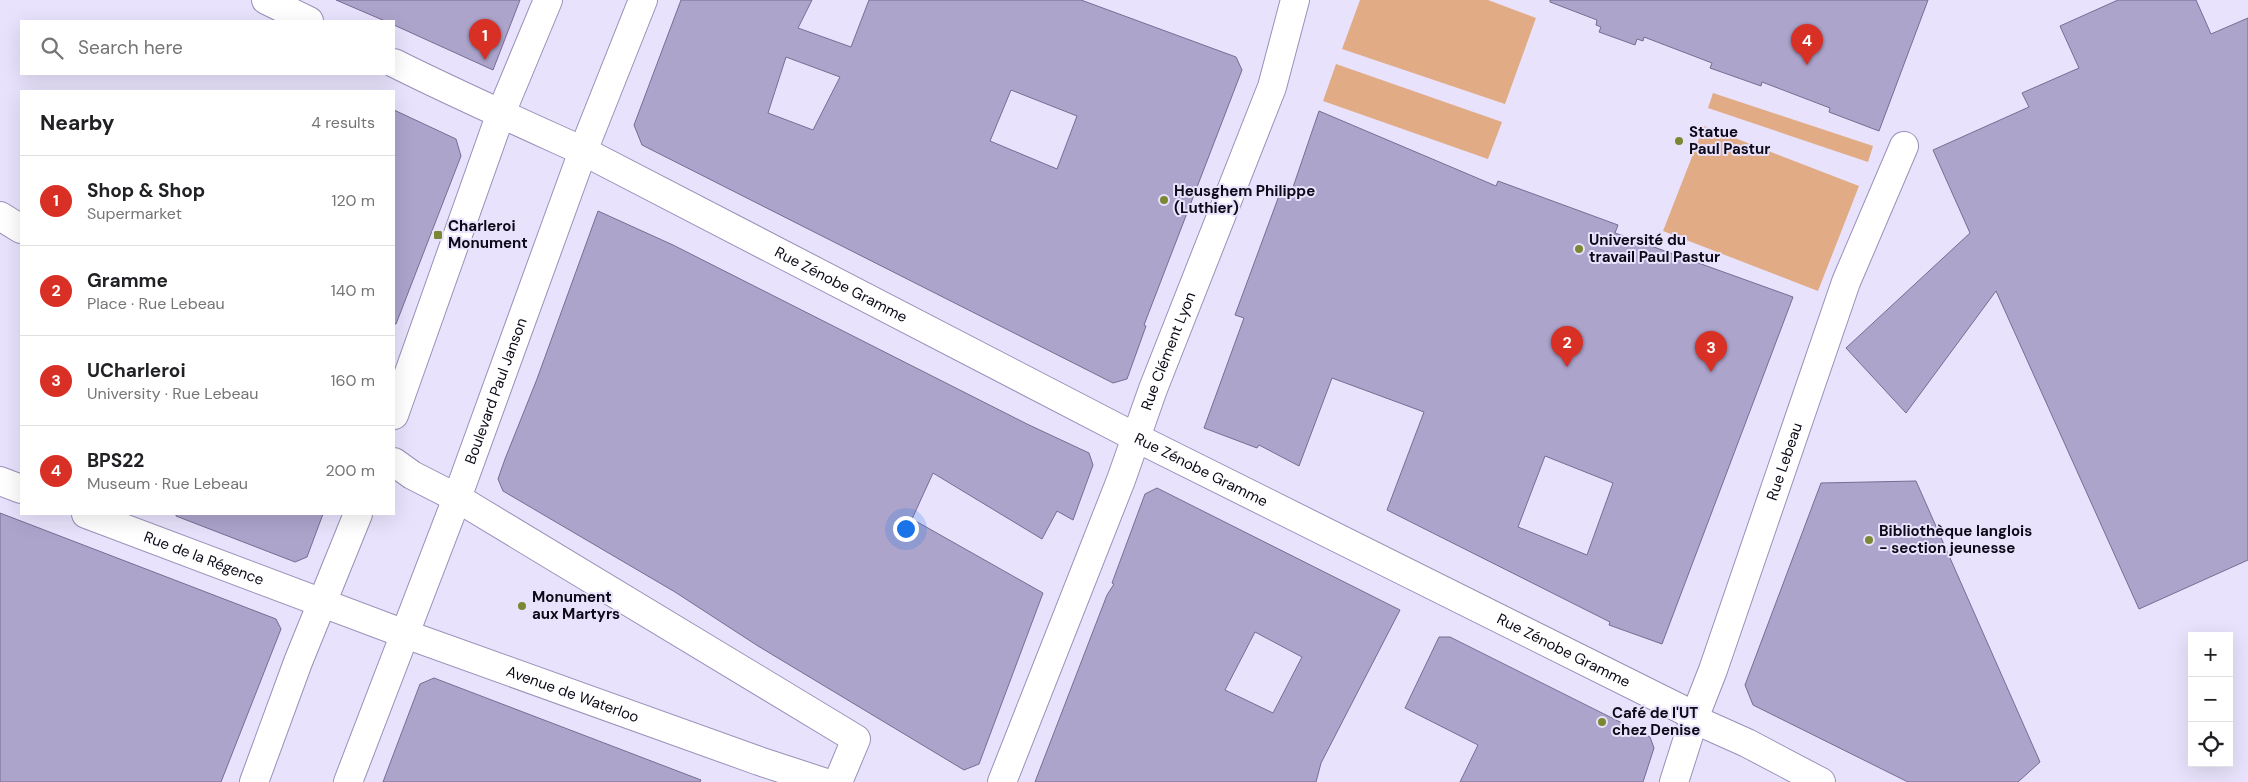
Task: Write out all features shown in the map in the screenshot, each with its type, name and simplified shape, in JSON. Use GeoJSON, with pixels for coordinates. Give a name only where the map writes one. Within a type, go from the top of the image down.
{"type":"FeatureCollection","features":[{"type":"Feature","properties":{"kind":"street"},"geometry":{"type":"LineString","coordinates":[[266,0],[307,20]]}},
{"type":"Feature","properties":{"kind":"street"},"geometry":{"type":"LineString","coordinates":[[395,412],[501,113],[548,0]]}},
{"type":"Feature","properties":{"kind":"street","name":"Boulevard Paul Janson"},"geometry":{"type":"LineString","coordinates":[[348,782],[457,498],[583,151],[642,0]]}},
{"type":"Feature","properties":{"kind":"street","name":"Rue Clément Lyon"},"geometry":{"type":"LineString","coordinates":[[1002,782],[1272,87],[1294,0]]}},
{"type":"Feature","properties":{"kind":"street","name":"Rue Zénobe Gramme"},"geometry":{"type":"LineString","coordinates":[[395,64],[469,101],[501,113],[583,151],[1136,438],[1695,716],[1700,722],[1747,743],[1821,782]]}},
{"type":"Feature","properties":{"kind":"street","name":"Rue Lebeau"},"geometry":{"type":"LineString","coordinates":[[1674,782],[1695,716],[1713,670],[1846,282],[1904,146]]}},
{"type":"Feature","properties":{"kind":"street"},"geometry":{"type":"LineString","coordinates":[[0,216],[20,228]]}},
{"type":"Feature","properties":{"kind":"street"},"geometry":{"type":"LineString","coordinates":[[395,463],[412,475],[457,498],[856,739],[838,782]]}},
{"type":"Feature","properties":{"kind":"street"},"geometry":{"type":"LineString","coordinates":[[0,481],[20,489]]}},
{"type":"Feature","properties":{"kind":"street","name":"Rue de la Régence"},"geometry":{"type":"LineString","coordinates":[[89,515],[322,604]]}},
{"type":"Feature","properties":{"kind":"street"},"geometry":{"type":"LineString","coordinates":[[254,782],[358,515]]}},
{"type":"Feature","properties":{"kind":"street","name":"Avenue de Waterloo"},"geometry":{"type":"LineString","coordinates":[[322,604],[750,758],[823,782]]}},
{"type":"Feature","properties":{"kind":"shaded area"},"geometry":{"type":"Polygon","coordinates":[[[1360,0],[1488,0],[1536,18],[1505,104],[1342,49],[1360,0]]]}},
{"type":"Feature","properties":{"kind":"shaded area"},"geometry":{"type":"Polygon","coordinates":[[[1336,64],[1502,122],[1488,159],[1323,101],[1336,64]]]}},
{"type":"Feature","properties":{"kind":"shaded area"},"geometry":{"type":"Polygon","coordinates":[[[1713,93],[1873,146],[1868,162],[1708,108],[1713,93]]]}},
{"type":"Feature","properties":{"kind":"shaded area"},"geometry":{"type":"Polygon","coordinates":[[[1704,126],[1859,186],[1818,291],[1663,231],[1704,126]]]}},
{"type":"Feature","properties":{"kind":"building"},"geometry":{"type":"Polygon","coordinates":[[[336,0],[520,0],[493,70],[395,25],[395,20],[383,20],[336,0]]]}},
{"type":"Feature","properties":{"kind":"building"},"geometry":{"type":"Polygon","coordinates":[[[681,0],[812,0],[798,28],[851,47],[869,0],[1081,0],[1236,57],[1242,70],[1144,325],[1146,326],[1127,379],[1113,383],[642,145],[634,125],[681,0]],[[786,57],[768,113],[813,130],[840,77],[786,57]],[[1011,90],[990,141],[1057,169],[1077,116],[1011,90]]]}},
{"type":"Feature","properties":{"kind":"building"},"geometry":{"type":"Polygon","coordinates":[[[1550,0],[1928,0],[1879,131],[1829,112],[1830,108],[1762,82],[1761,86],[1710,68],[1712,63],[1644,37],[1643,41],[1637,39],[1635,45],[1599,32],[1601,27],[1596,25],[1597,20],[1550,2],[1550,0]]]}},
{"type":"Feature","properties":{"kind":"building"},"geometry":{"type":"Polygon","coordinates":[[[2118,0],[2196,0],[2211,34],[2248,18],[2248,560],[2139,609],[1996,291],[1906,413],[1846,348],[1970,233],[1933,150],[2029,107],[2022,93],[2079,68],[2060,26],[2118,0]]]}},
{"type":"Feature","properties":{"kind":"building"},"geometry":{"type":"Polygon","coordinates":[[[395,110],[456,139],[461,156],[396,324],[395,110]]]}},
{"type":"Feature","properties":{"kind":"building"},"geometry":{"type":"Polygon","coordinates":[[[1319,111],[1496,186],[1498,181],[1618,225],[1615,233],[1793,297],[1662,644],[1609,625],[1610,622],[1387,510],[1424,412],[1332,378],[1299,466],[1259,445],[1257,448],[1204,428],[1244,318],[1235,315],[1280,193],[1290,196],[1319,111]],[[1545,456],[1518,527],[1587,555],[1613,483],[1545,456]]]}},
{"type":"Feature","properties":{"kind":"building"},"geometry":{"type":"Polygon","coordinates":[[[598,211],[673,245],[1027,424],[1089,453],[1093,465],[1073,520],[1057,511],[1042,539],[933,473],[912,519],[1043,593],[979,764],[964,770],[758,646],[675,592],[503,491],[498,479],[537,379],[598,211]]]}},
{"type":"Feature","properties":{"kind":"building"},"geometry":{"type":"Polygon","coordinates":[[[1916,481],[2040,762],[2018,782],[1908,782],[1753,705],[1745,685],[1821,483],[1916,481]]]}},
{"type":"Feature","properties":{"kind":"building"},"geometry":{"type":"Polygon","coordinates":[[[1157,488],[1400,610],[1321,763],[1316,782],[1035,782],[1107,595],[1114,584],[1112,583],[1145,494],[1157,488]],[[1255,632],[1225,690],[1273,713],[1302,657],[1255,632]]]}},
{"type":"Feature","properties":{"kind":"building"},"geometry":{"type":"Polygon","coordinates":[[[0,513],[276,619],[281,629],[221,782],[0,782],[0,513]]]}},
{"type":"Feature","properties":{"kind":"building"},"geometry":{"type":"Polygon","coordinates":[[[323,515],[307,557],[295,562],[176,516],[323,515]]]}},
{"type":"Feature","properties":{"kind":"building"},"geometry":{"type":"Polygon","coordinates":[[[1439,637],[1450,637],[1650,737],[1654,748],[1643,782],[1460,782],[1478,745],[1405,708],[1439,637]]]}},
{"type":"Feature","properties":{"kind":"building"},"geometry":{"type":"Polygon","coordinates":[[[434,678],[701,780],[700,782],[383,782],[420,684],[434,678]]]}},
{"type":"Feature","properties":{"kind":"place","name":"Shop & Shop"},"geometry":{"type":"Point","coordinates":[485,60]}},
{"type":"Feature","properties":{"kind":"place","name":"BPS22"},"geometry":{"type":"Point","coordinates":[1807,65]}},
{"type":"Feature","properties":{"kind":"place","name":"Statue Paul Pastur"},"geometry":{"type":"Point","coordinates":[1679,141]}},
{"type":"Feature","properties":{"kind":"place","name":"Heusghem Philippe (Luthier)"},"geometry":{"type":"Point","coordinates":[1164,200]}},
{"type":"Feature","properties":{"kind":"place","name":"Charleroi Monument"},"geometry":{"type":"Point","coordinates":[438,235]}},
{"type":"Feature","properties":{"kind":"place","name":"Université du travail Paul Pastur"},"geometry":{"type":"Point","coordinates":[1579,249]}},
{"type":"Feature","properties":{"kind":"place","name":"Gramme"},"geometry":{"type":"Point","coordinates":[1567,367]}},
{"type":"Feature","properties":{"kind":"place","name":"UCharleroi"},"geometry":{"type":"Point","coordinates":[1711,372]}},
{"type":"Feature","properties":{"kind":"place","name":"Bibliothèque langlois - section jeunesse"},"geometry":{"type":"Point","coordinates":[1869,540]}},
{"type":"Feature","properties":{"kind":"place","name":"Monument aux Martyrs"},"geometry":{"type":"Point","coordinates":[522,606]}},
{"type":"Feature","properties":{"kind":"place","name":"Café de l'UT chez Denise"},"geometry":{"type":"Point","coordinates":[1602,722]}}]}
